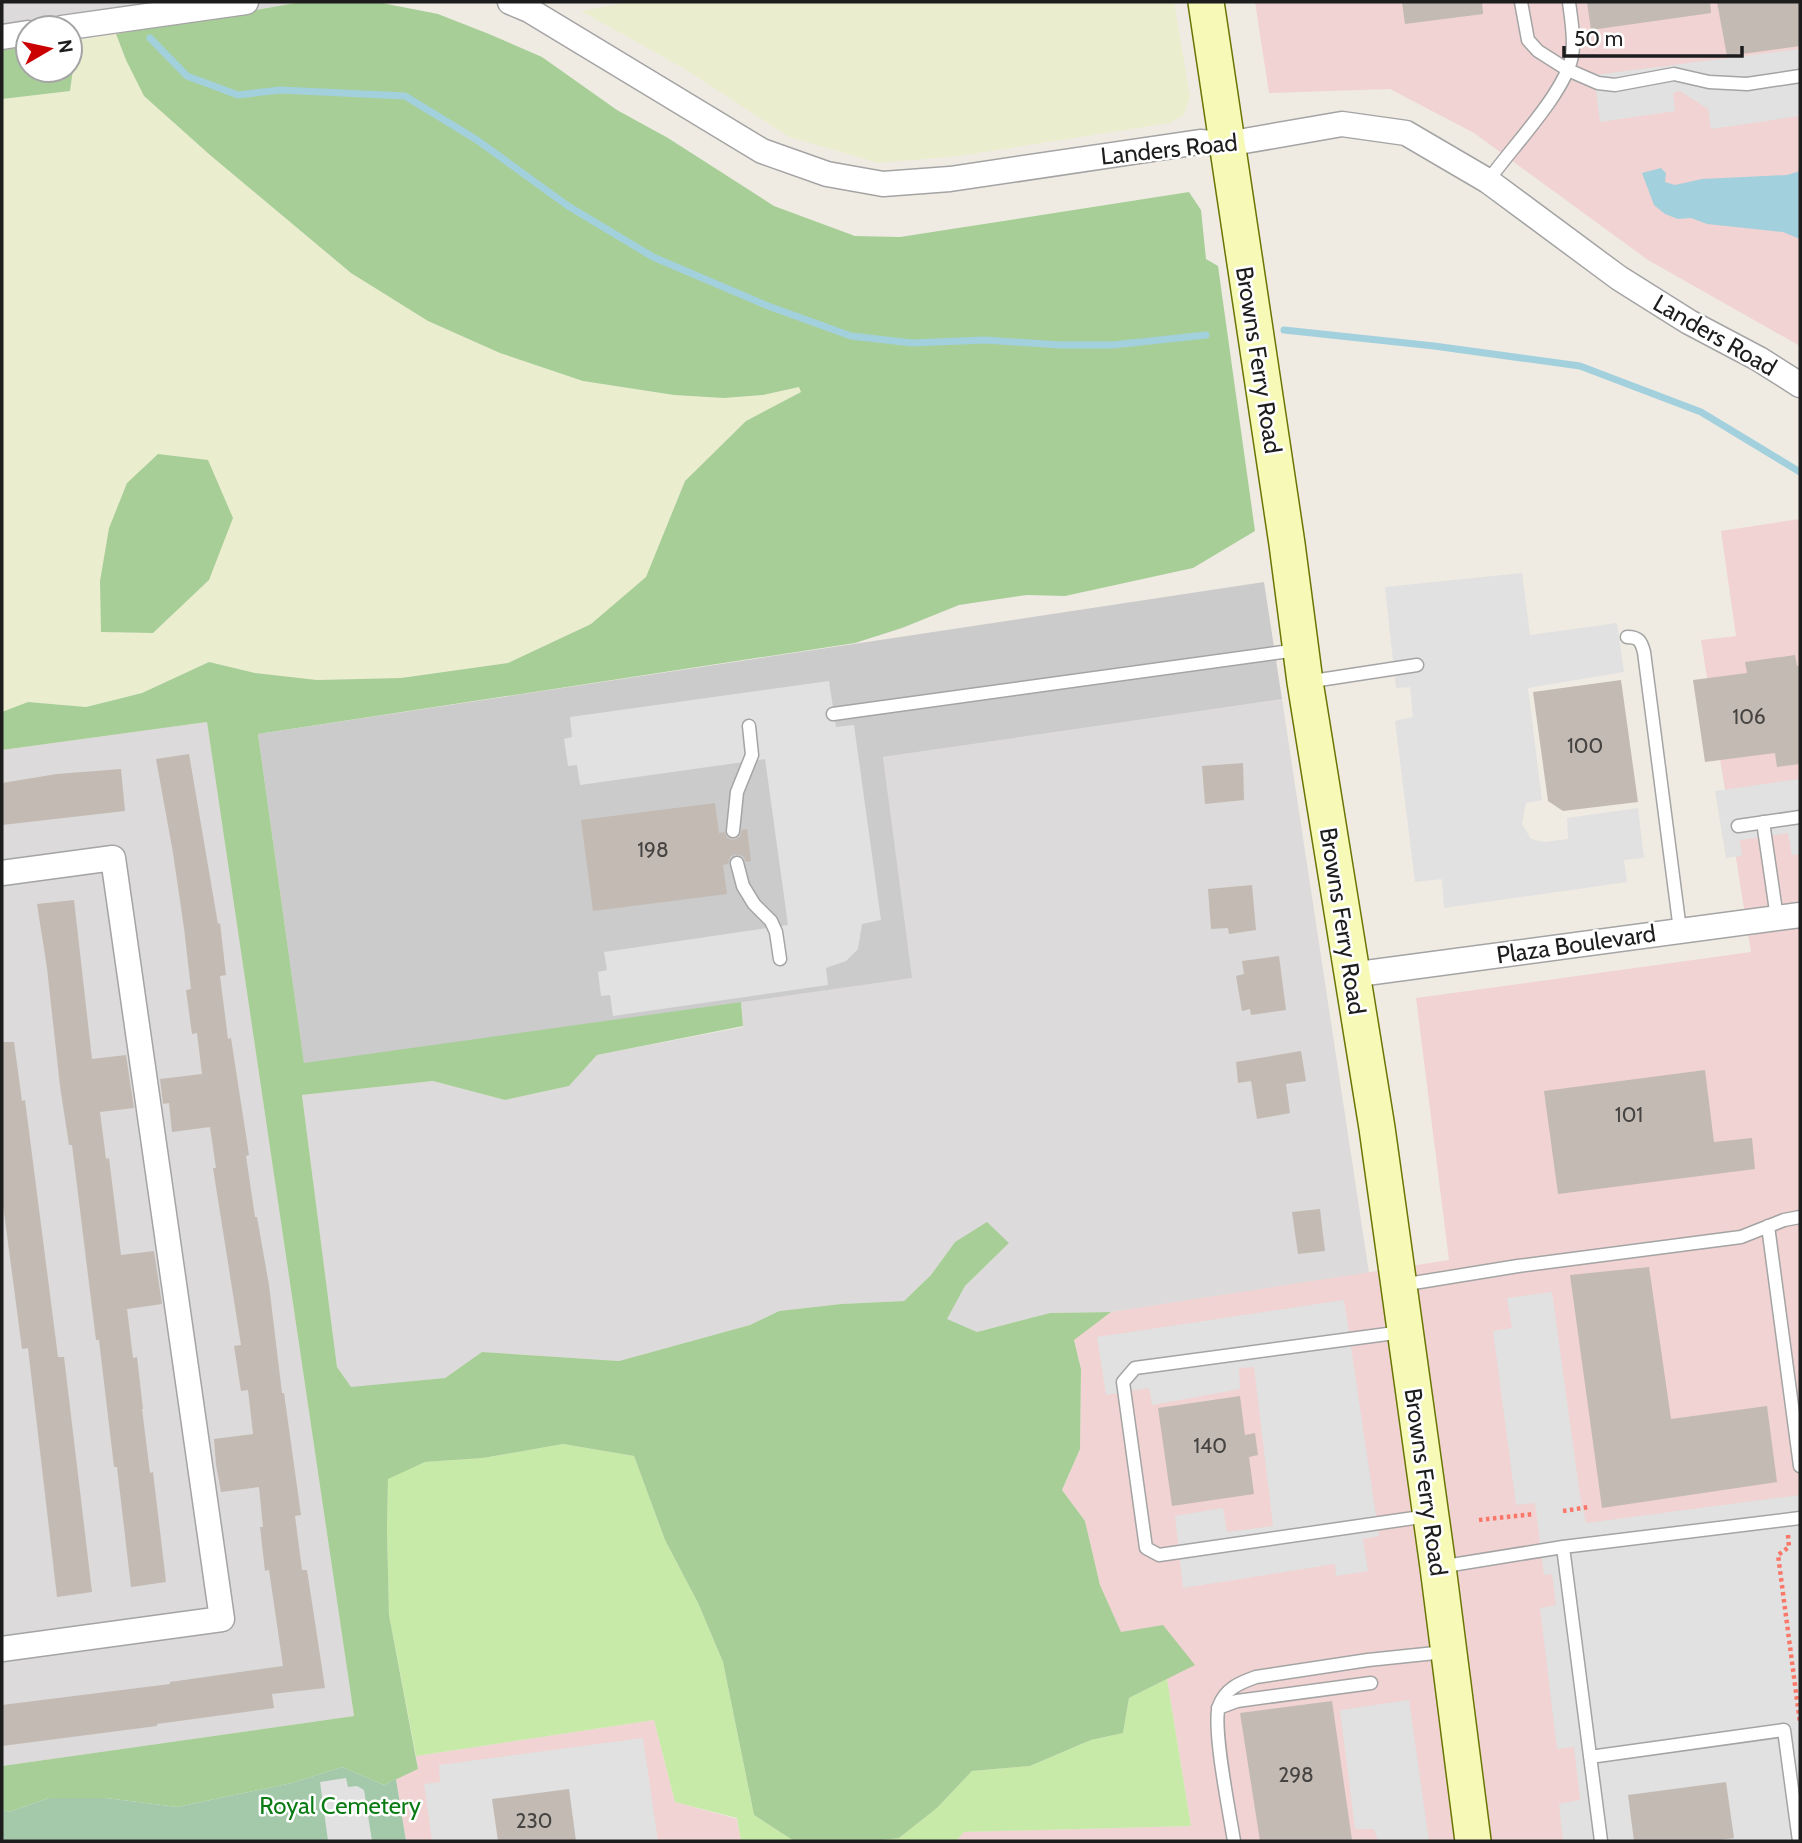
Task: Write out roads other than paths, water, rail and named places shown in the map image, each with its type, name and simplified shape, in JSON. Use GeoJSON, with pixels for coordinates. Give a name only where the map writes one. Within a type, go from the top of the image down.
{"type":"FeatureCollection","features":[{"type":"Feature","properties":{"kind":"main road","name":"Browns Ferry Road"},"geometry":{"type":"LineString","coordinates":[[1206,2],[1303,666],[1377,1128],[1473,1841]]}},
{"type":"Feature","properties":{"kind":"street"},"geometry":{"type":"LineString","coordinates":[[84,25],[246,2]]}},
{"type":"Feature","properties":{"kind":"street","name":"Landers Road"},"geometry":{"type":"LineString","coordinates":[[510,2],[529,10],[633,71],[762,151],[827,174],[883,184],[950,179],[1200,142],[1227,144],[1342,124],[1406,133],[1488,181],[1619,278],[1800,385]]}},
{"type":"Feature","properties":{"kind":"street"},"geometry":{"type":"LineString","coordinates":[[2,873],[113,858],[222,1619],[2,1649]]}},
{"type":"Feature","properties":{"kind":"street","name":"Plaza Boulevard"},"geometry":{"type":"LineString","coordinates":[[1351,975],[1789,916]]}},
{"type":"Feature","properties":{"kind":"lane"},"geometry":{"type":"LineString","coordinates":[[1521,2],[1528,40],[1538,51],[1568,70],[1598,83],[1615,85],[1674,74],[1709,82],[1747,84],[1800,76]]}},
{"type":"Feature","properties":{"kind":"lane"},"geometry":{"type":"LineString","coordinates":[[1488,181],[1537,118],[1568,70],[1572,53],[1569,2]]}},
{"type":"Feature","properties":{"kind":"lane"},"geometry":{"type":"LineString","coordinates":[[1627,637],[1636,637],[1642,642],[1644,652],[1680,930]]}},
{"type":"Feature","properties":{"kind":"lane"},"geometry":{"type":"LineString","coordinates":[[833,714],[1303,666],[1417,665]]}},
{"type":"Feature","properties":{"kind":"lane"},"geometry":{"type":"LineString","coordinates":[[733,831],[737,792],[752,755],[748,726]]}},
{"type":"Feature","properties":{"kind":"lane"},"geometry":{"type":"LineString","coordinates":[[1738,826],[1800,817]]}},
{"type":"Feature","properties":{"kind":"lane"},"geometry":{"type":"LineString","coordinates":[[1763,822],[1789,916]]}},
{"type":"Feature","properties":{"kind":"lane"},"geometry":{"type":"LineString","coordinates":[[737,863],[743,886],[754,904],[771,921],[776,932],[780,959]]}},
{"type":"Feature","properties":{"kind":"lane"},"geometry":{"type":"LineString","coordinates":[[1398,1285],[1531,1264],[1741,1237],[1784,1220],[1800,1217]]}},
{"type":"Feature","properties":{"kind":"lane"},"geometry":{"type":"LineString","coordinates":[[1768,1226],[1800,1466]]}},
{"type":"Feature","properties":{"kind":"lane"},"geometry":{"type":"LineString","coordinates":[[1406,1332],[1135,1368],[1123,1382],[1146,1548],[1159,1555],[1430,1516]]}},
{"type":"Feature","properties":{"kind":"lane"},"geometry":{"type":"LineString","coordinates":[[1438,1567],[1563,1547],[1800,1518]]}},
{"type":"Feature","properties":{"kind":"lane"},"geometry":{"type":"LineString","coordinates":[[1563,1547],[1601,1841]]}},
{"type":"Feature","properties":{"kind":"lane"},"geometry":{"type":"LineString","coordinates":[[1234,1841],[1217,1731],[1218,1708],[1225,1694],[1238,1683],[1256,1677],[1449,1651]]}},
{"type":"Feature","properties":{"kind":"lane"},"geometry":{"type":"LineString","coordinates":[[1218,1708],[1237,1701],[1371,1683]]}},
{"type":"Feature","properties":{"kind":"lane"},"geometry":{"type":"LineString","coordinates":[[1590,1757],[1784,1730],[1800,1841]]}},
{"type":"Feature","properties":{"kind":"water"},"geometry":{"type":"Polygon","coordinates":[[[1661,168],[1666,173],[1665,182],[1675,185],[1702,179],[1787,175],[1800,171],[1800,239],[1783,232],[1707,224],[1691,218],[1678,219],[1665,214],[1654,205],[1642,173],[1661,168]]]}},
{"type":"Feature","properties":{"kind":"waterway"},"geometry":{"type":"LineString","coordinates":[[150,38],[187,76],[238,95],[280,90],[405,96],[477,140],[568,206],[653,257],[768,306],[851,336],[912,343],[985,340],[1113,345],[1206,335]]}},
{"type":"Feature","properties":{"kind":"waterway"},"geometry":{"type":"LineString","coordinates":[[1284,330],[1434,346],[1580,366],[1701,412],[1800,472]]}},
{"type":"Feature","properties":{"kind":"park label","name":"Royal Cemetery"},"geometry":{"type":"Point","coordinates":[340,1805]}}]}
